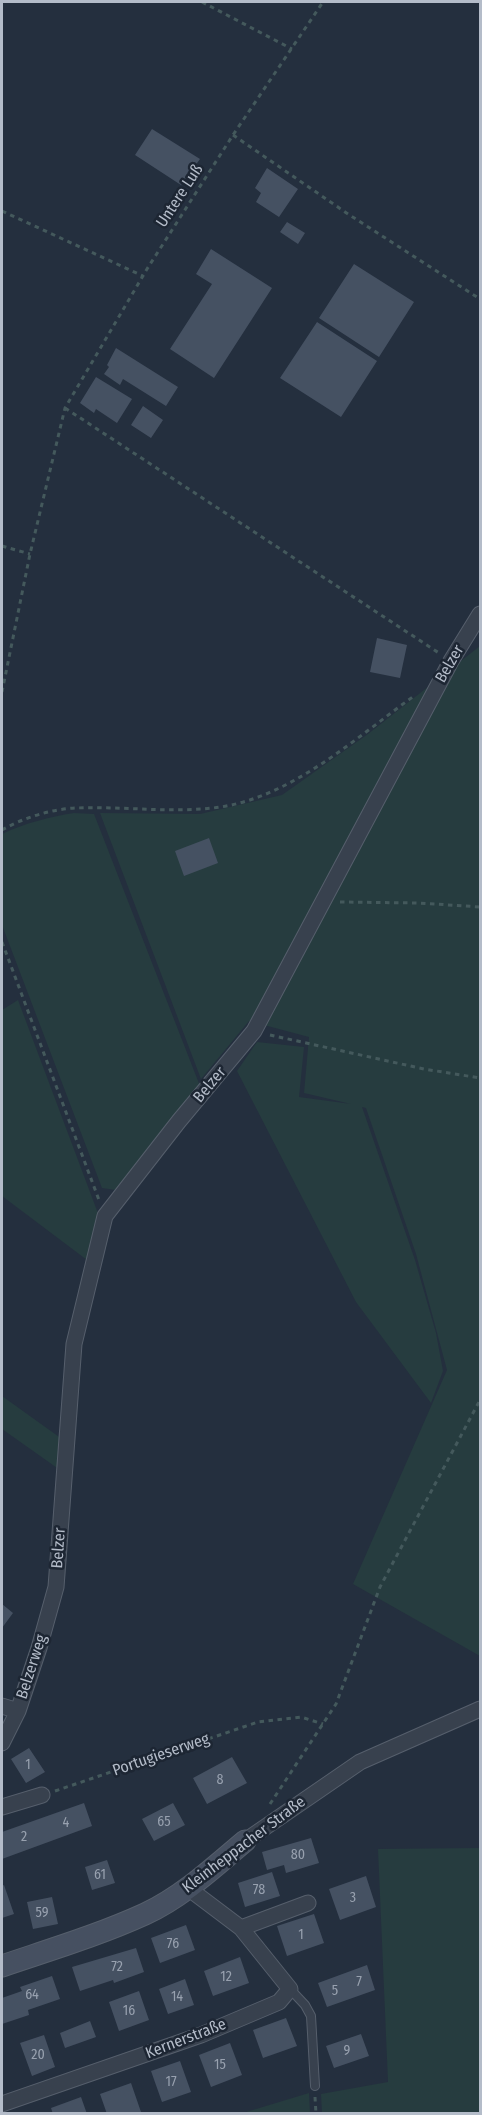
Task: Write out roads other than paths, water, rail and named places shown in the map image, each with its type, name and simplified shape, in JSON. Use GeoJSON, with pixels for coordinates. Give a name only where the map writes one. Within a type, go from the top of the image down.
{"type":"FeatureCollection","features":[{"type":"Feature","properties":{"kind":"street","name":"Belzer"},"geometry":{"type":"LineString","coordinates":[[56,1587],[74,1344],[105,1216],[179,1121],[254,1031],[451,661],[480,614]]}},
{"type":"Feature","properties":{"kind":"street","name":"Belzerweg"},"geometry":{"type":"LineString","coordinates":[[2,1743],[18,1711],[56,1587]]}},
{"type":"Feature","properties":{"kind":"street"},"geometry":{"type":"LineString","coordinates":[[2,1706],[18,1711]]}},
{"type":"Feature","properties":{"kind":"street","name":"Kleinheppacher Straße"},"geometry":{"type":"LineString","coordinates":[[2,1966],[146,1914],[188,1888],[245,1841],[360,1762],[480,1709]]}},
{"type":"Feature","properties":{"kind":"street"},"geometry":{"type":"LineString","coordinates":[[2,1807],[42,1795]]}},
{"type":"Feature","properties":{"kind":"street"},"geometry":{"type":"LineString","coordinates":[[188,1888],[242,1928],[290,1989]]}},
{"type":"Feature","properties":{"kind":"street"},"geometry":{"type":"LineString","coordinates":[[242,1928],[308,1903]]}},
{"type":"Feature","properties":{"kind":"street","name":"Kernerstraße"},"geometry":{"type":"LineString","coordinates":[[2,2104],[201,2035],[279,2002],[290,1989]]}},
{"type":"Feature","properties":{"kind":"lane"},"geometry":{"type":"LineString","coordinates":[[290,1989],[305,2005],[311,2016],[315,2086]]}}]}
